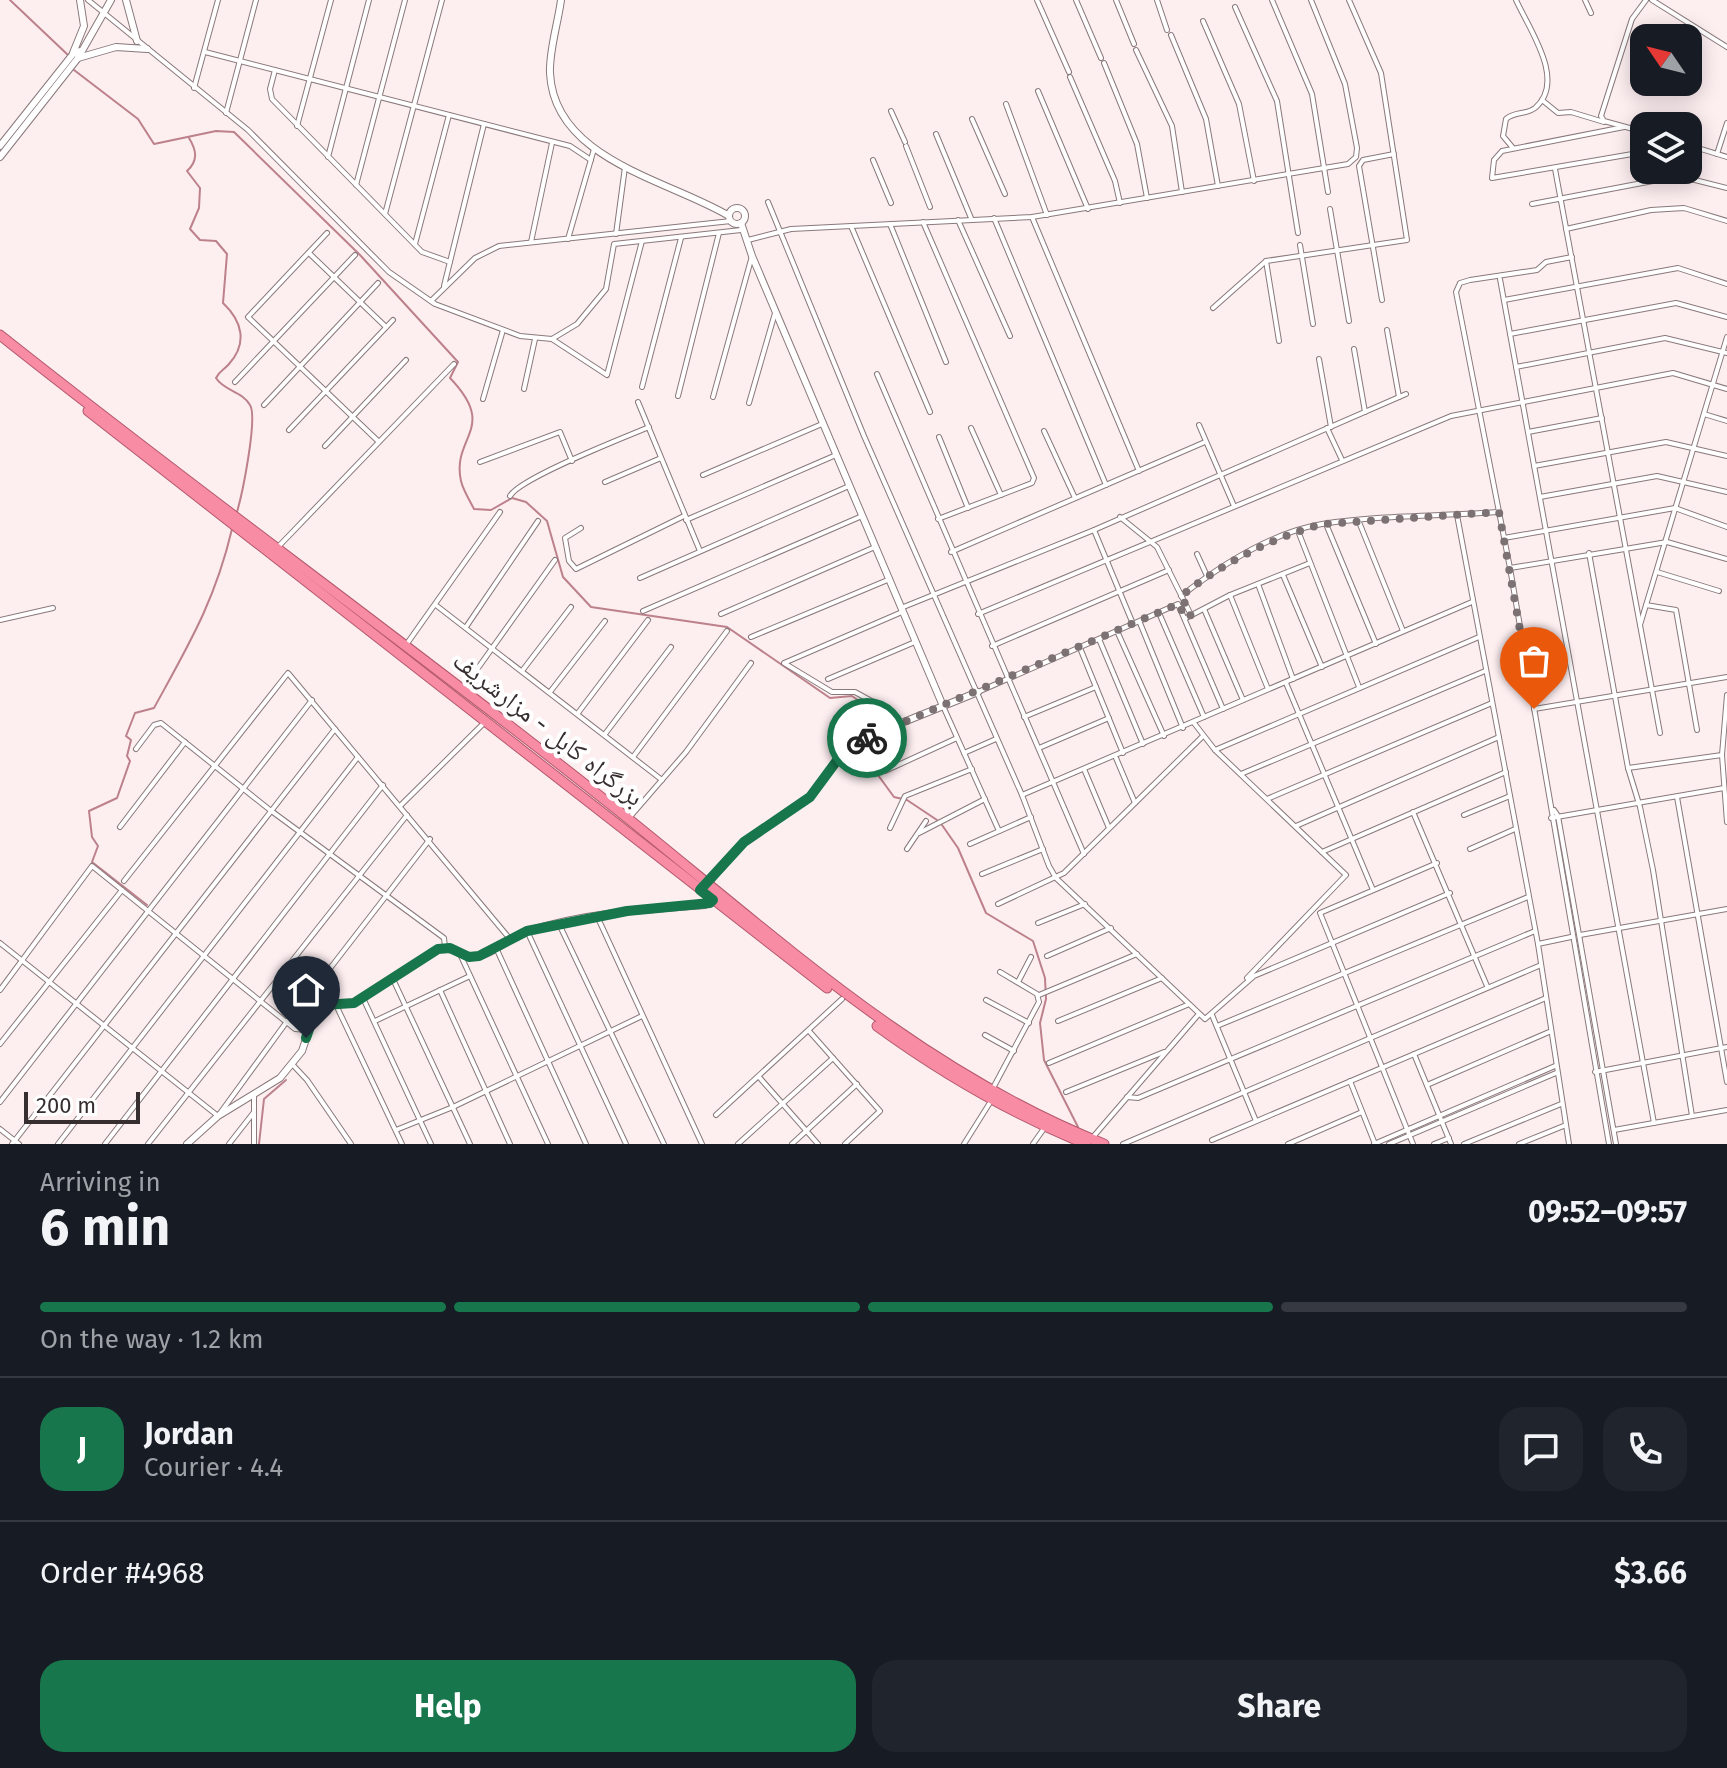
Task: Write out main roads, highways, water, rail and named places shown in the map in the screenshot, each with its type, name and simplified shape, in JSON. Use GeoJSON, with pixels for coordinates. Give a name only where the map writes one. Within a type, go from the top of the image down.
{"type":"FeatureCollection","features":[{"type":"Feature","properties":{"kind":"highway","name":"بزرگراه کابل - مزارشریف"},"geometry":{"type":"LineString","coordinates":[[0,335],[463,689],[628,819],[716,897],[898,1037]]}},
{"type":"Feature","properties":{"kind":"highway","name":"بزرگراه کابل - مزارشریف"},"geometry":{"type":"LineString","coordinates":[[0,342],[704,887]]}},
{"type":"Feature","properties":{"kind":"highway","name":"بزرگراه کابل - مزارشریف"},"geometry":{"type":"LineString","coordinates":[[822,980],[842,999],[994,1098],[1043,1123],[1084,1140],[1104,1144]]}},
{"type":"Feature","properties":{"kind":"waterway"},"geometry":{"type":"LineString","coordinates":[[10,0],[68,55]]}},
{"type":"Feature","properties":{"kind":"waterway"},"geometry":{"type":"LineString","coordinates":[[74,70],[138,119],[154,144],[216,131],[234,132],[360,255],[458,362],[450,378],[464,395],[471,409],[472,421],[462,453],[461,481],[474,509],[491,510],[512,498],[526,502],[547,521],[563,577],[591,607],[727,627],[830,698],[852,696],[872,710],[862,737]]}},
{"type":"Feature","properties":{"kind":"waterway"},"geometry":{"type":"LineString","coordinates":[[189,138],[195,156],[187,171],[200,188],[199,208],[190,229],[200,240],[216,241],[227,254],[223,303],[235,317],[240,332],[235,356],[216,378],[247,400],[252,413],[248,457],[237,512]]}},
{"type":"Feature","properties":{"kind":"waterway"},"geometry":{"type":"LineString","coordinates":[[147,905],[92,862],[98,846],[92,837],[89,811],[117,798],[130,761],[127,756],[131,740],[126,736],[135,713],[154,708],[179,663],[218,578],[232,529]]}},
{"type":"Feature","properties":{"kind":"waterway"},"geometry":{"type":"LineString","coordinates":[[862,746],[867,760],[894,797],[907,800],[937,820]]}},
{"type":"Feature","properties":{"kind":"waterway"},"geometry":{"type":"LineString","coordinates":[[942,825],[958,848],[986,913],[1033,941],[1045,978],[1046,999],[1040,1023],[1044,1060],[1078,1127]]}},
{"type":"Feature","properties":{"kind":"waterway"},"geometry":{"type":"LineString","coordinates":[[259,1144],[264,1099],[286,1080]]}}]}
